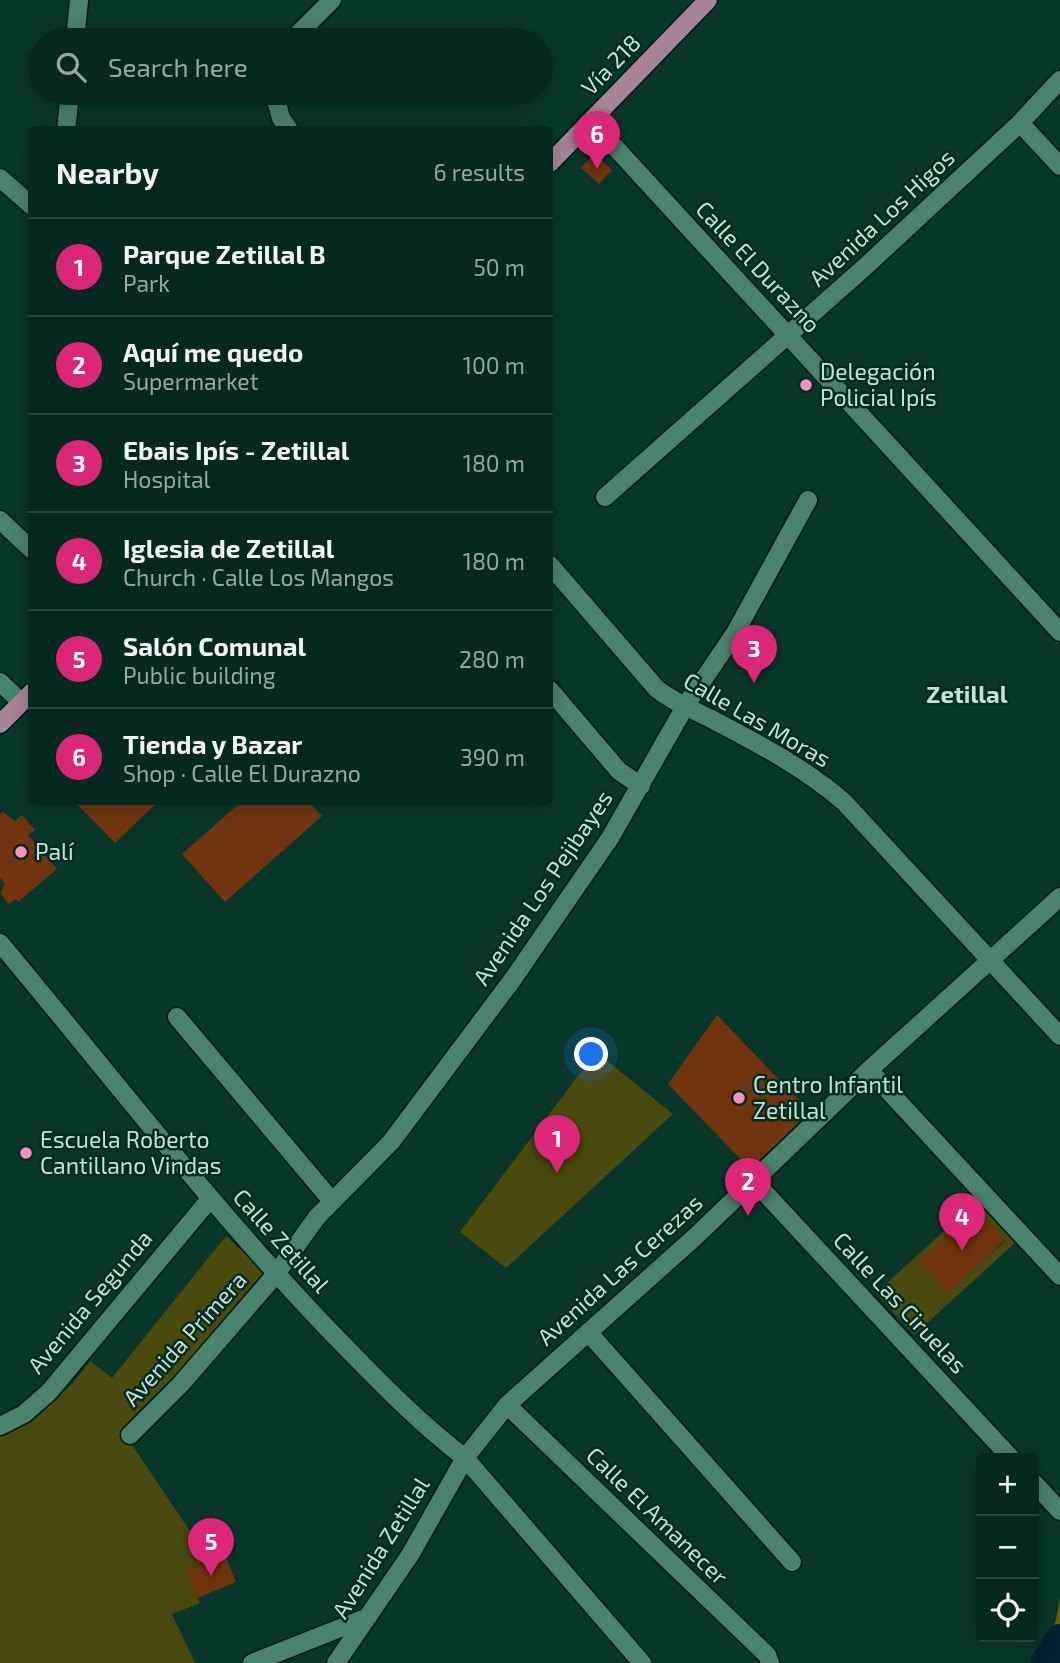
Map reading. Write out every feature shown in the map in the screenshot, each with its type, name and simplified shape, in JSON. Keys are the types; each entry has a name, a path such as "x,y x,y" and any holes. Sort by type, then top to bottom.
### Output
{"main road":[{"name":"Vía 218","path":"553,160 708,0"},
{"path":"0,724 26,697"}],"street":[{"path":"76,28 79,0"},
{"path":"304,28 331,0"},
{"name":"Avenida Los Higos","path":"606,498 789,336 1020,123 1060,80"},
{"path":"66,126 68,105"},
{"path":"279,105 287,126"},
{"name":"Calle El Durazno","path":"591,121 1060,632"},
{"path":"1020,123 1060,166"},
{"path":"0,178 28,202"},
{"name":"Avenida Los Pejibayes","path":"276,1274 317,1217 391,1142 505,990 610,838 686,705 735,634 808,500"},
{"path":"0,520 28,546"},
{"name":"Calle Las Moras","path":"553,568 656,688 671,700 686,705 804,771 832,792 1060,1036"},
{"path":"0,681 26,697"},
{"path":"553,694 619,771 641,786"},
{"name":"Avenida Las Cerezas","path":"465,1458 507,1405 1060,897"},
{"name":"Calle Zetillal","path":"0,943 210,1199 276,1274 422,1422 465,1458"},
{"path":"177,1017 332,1201"},
{"path":"869,1070 1060,1276"},
{"name":"Calle Las Ciruelas","path":"754,1180 1006,1453"},
{"name":"Avenida Segunda","path":"0,1426 24,1414 48,1392 210,1199"},
{"name":"Avenida Primera","path":"130,1435 181,1384 276,1274"},
{"path":"588,1332 792,1562"},
{"name":"Calle El Amanecer","path":"507,1405 767,1656 770,1663"},
{"path":"465,1458 642,1663"},
{"name":"Avenida Zetillal","path":"336,1663 410,1555 465,1458"},
{"path":"1039,1488 1060,1511"},
{"path":"252,1663 368,1617"}],"shaded area":[{"path":"596,1052 673,1114 506,1268 460,1232"},
{"path":"978,1200 1016,1242 914,1335 876,1293","holes":["976,1209 1005,1241 948,1292 919,1261"]},
{"path":"226,1236 268,1275 124,1433 190,1531 207,1524 225,1555 187,1570 200,1603 172,1614 195,1663 0,1663 0,1434 39,1413 71,1384 90,1361 112,1378"},
{"path":"1060,1598 1060,1663 1029,1663 1048,1642"}],"building":[{"path":"594,154 612,170 599,184 581,168"},
{"path":"78,805 155,805 115,843"},
{"path":"238,805 312,805 322,816 225,902 182,854"},
{"name":"Palí","path":"3,812 15,821 22,815 35,830 28,835 57,869 18,902 16,899 9,904 0,893 5,884 0,878 0,814"},
{"name":"Centro Infantil Zetillal","path":"717,1015 810,1112 750,1169 668,1084"},
{"path":"976,1209 1005,1240 948,1293 919,1261"},
{"path":"225,1555 236,1582 197,1598 186,1570"}],"waterway":[{"path":"1044,1663 1060,1638"}],"place":[{"name":"Tienda y Bazar","path":"597,169"},
{"name":"Delegación Policial Ipís","path":"806,385"},
{"name":"Ebais Ipís - Zetillal","path":"754,683"},
{"name":"Palí","path":"21,852"},
{"name":"Centro Infantil Zetillal","path":"739,1098"},
{"name":"Escuela Roberto Cantillano Vindas","path":"26,1153"},
{"name":"Parque Zetillal B","path":"557,1173"},
{"name":"Aquí me quedo","path":"748,1216"},
{"name":"Iglesia de Zetillal","path":"962,1251"},
{"name":"Salón Comunal","path":"211,1576"}],"district":[{"name":"Zetillal","path":"967,695"}]}
